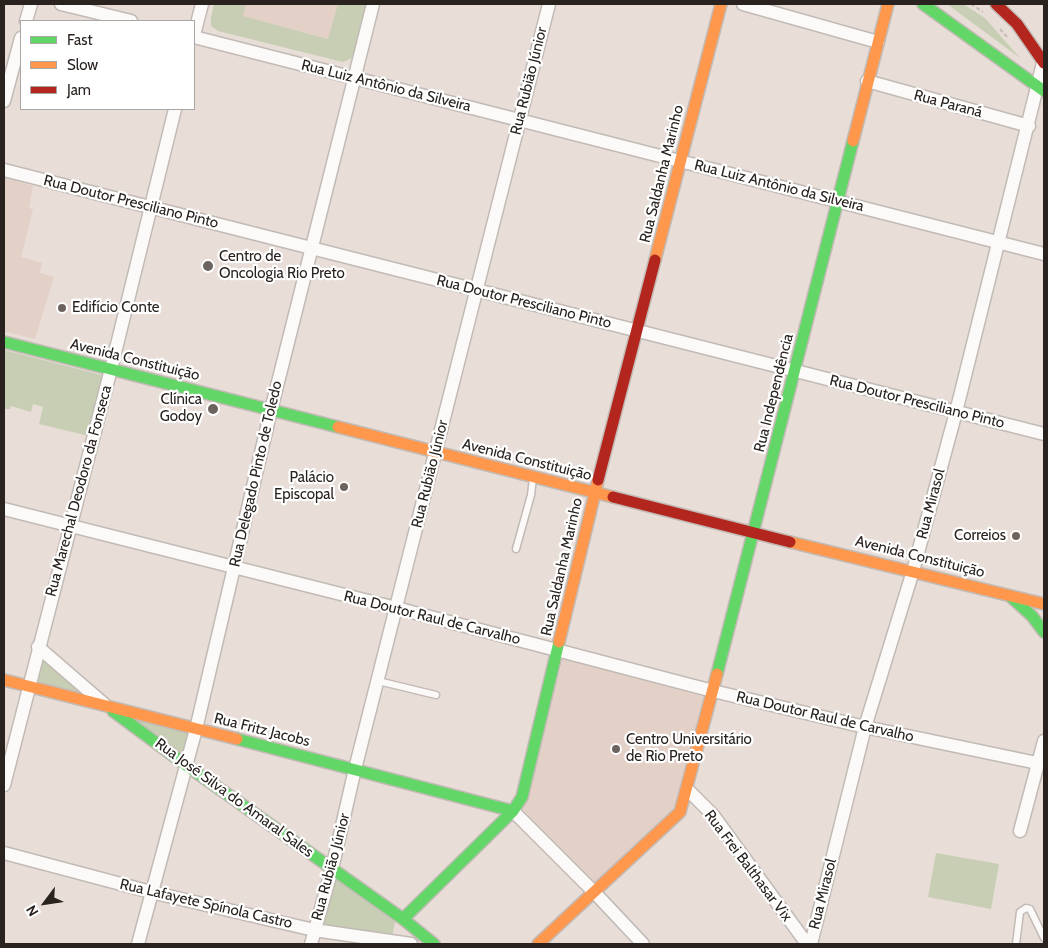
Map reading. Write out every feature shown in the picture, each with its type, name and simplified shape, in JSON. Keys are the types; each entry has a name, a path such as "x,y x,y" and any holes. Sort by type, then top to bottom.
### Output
{"street":[{"path":"26,20 31,4"},
{"path":"61,4 127,20"},
{"path":"195,32 202,4"},
{"name":"Rua Delegado Pinto de Toledo","path":"138,944 196,729 271,410 372,4"},
{"name":"Rua Rubião Júnior","path":"311,944 332,868 355,769 549,4"},
{"name":"Rua Saldanha Marinho","path":"403,919 514,811 522,797 595,492 721,4"},
{"path":"743,4 878,42"},
{"name":"Rua Independência","path":"538,944 680,812 754,533 888,4"},
{"path":"923,4 1041,89"},
{"path":"996,4 1004,9 1015,21 1044,61"},
{"name":"Rua Luiz Antônio da Silveira","path":"195,36 1044,254"},
{"path":"4,101 20,42"},
{"name":"Rua Mirasol","path":"811,944 865,727 913,571 956,412 1028,126 1041,89 1044,61"},
{"name":"Rua Paraná","path":"867,82 1028,126"},
{"name":"Rua Marechal Deodoro da Fonseca","path":"4,785 175,110"},
{"name":"Rua Doutor Presciliano Pinto","path":"4,170 1044,434"},
{"name":"Avenida Constituição","path":"4,342 754,533 1044,604"},
{"name":"Rua Doutor Raul de Carvalho","path":"4,509 396,608 713,691 865,727 1037,763"},
{"path":"1008,594 1032,616 1044,632"},
{"name":"Rua José Silva do Amaral Sales","path":"38,648 106,706 403,919 434,944"},
{"name":"Rua Fritz Jacobs","path":"4,680 514,811"},
{"path":"1020,831 1044,741"},
{"name":"Rua Frei Balthasar Vix","path":"687,789 712,816 807,944"},
{"path":"514,811 643,944"},
{"name":"Rua Lafayete Spínola Castro","path":"4,853 151,892 314,930 403,944"},
{"path":"403,919 403,944"}],"lane":[{"path":"516,549 531,495 533,476"},
{"path":"378,681 436,695"},
{"path":"1016,944 1020,912 1026,908 1030,908 1044,938"}],"path":[{"path":"971,4 985,14"},
{"path":"998,26 1008,38"}],"shaded area":[{"path":"246,4 338,4 329,39 242,16"},
{"path":"4,177 33,186 29,208 33,209 21,257 42,263 40,273 54,277 35,339 4,331"},
{"name":"Centro Universitário de Rio Preto","path":"563,658 704,697 675,807 595,882 523,810"}],"green space":[{"path":"214,4 246,4 243,16 328,39 338,4 366,4 352,58 343,62 218,31 211,26"},
{"path":"947,4 963,4 985,18 1020,58"},
{"path":"4,350 104,377 89,436 39,424 43,407 33,404 31,412 11,406 10,409 4,409"},
{"path":"39,651 96,699 31,684"},
{"path":"118,710 190,731 182,757"},
{"path":"936,853 999,864 991,909 928,897"},
{"path":"333,877 395,922 392,937 318,927"}],"traffic: fast":[{"path":"923,4 1044,91"},
{"path":"717,674 853,141"},
{"path":"4,342 338,427"},
{"path":"1010,596 1032,616 1044,632"},
{"path":"403,919 513,811 522,797 559,642"},
{"path":"113,711 403,919 434,944"},
{"path":"237,739 513,811"}],"traffic: slow":[{"path":"655,260 721,4"},
{"path":"853,141 888,4"},
{"path":"338,427 613,497"},
{"path":"559,642 598,480"},
{"path":"790,542 1044,604"},
{"path":"538,944 680,812 717,674"},
{"path":"4,680 237,739"}],"traffic: jam":[{"path":"996,4 1017,24 1044,63"},
{"path":"598,480 655,260"},
{"path":"613,497 790,542"}],"place":[{"name":"Centro de Oncologia Rio Preto","path":"208,266"},
{"name":"Edifício Conte","path":"62,308"},
{"name":"Clínica Godoy","path":"213,409"},
{"name":"Palácio Episcopal","path":"344,487"},
{"name":"Correios","path":"1016,536"},
{"name":"Centro Universitário de Rio Preto","path":"616,749"}]}
